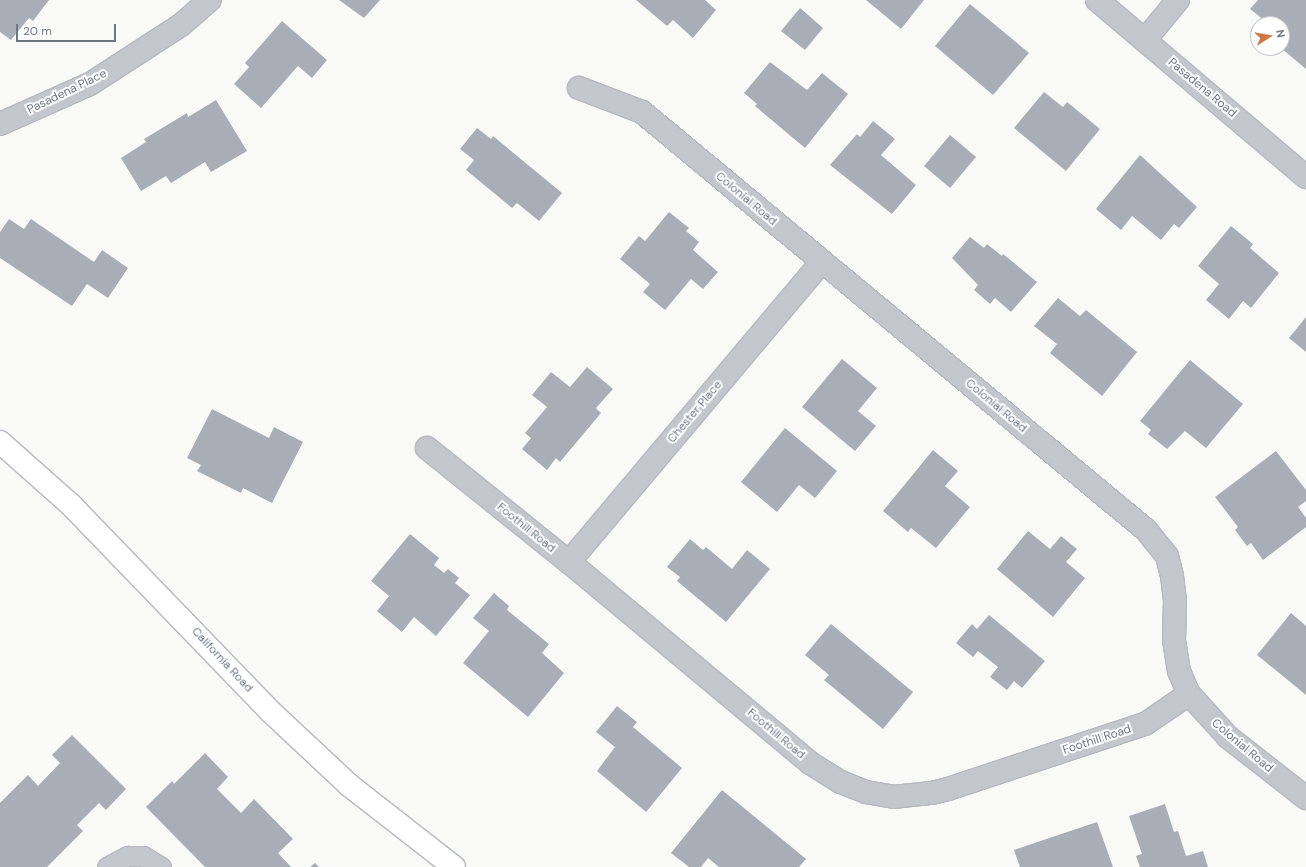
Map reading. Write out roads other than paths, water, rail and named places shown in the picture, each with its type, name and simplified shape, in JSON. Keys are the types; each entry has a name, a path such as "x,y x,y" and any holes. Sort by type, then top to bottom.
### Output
{"main road":[{"name":"California Road","path":"0,442 72,506 271,712 349,785 454,867"}],"street":[{"name":"Pasadena Place","path":"0,124 90,84 181,25 210,0"},
{"name":"Pasadena Road","path":"1097,0 1306,177"},
{"path":"1145,40 1178,0"},
{"name":"Colonial Road","path":"580,88 642,112 1146,530 1167,556 1176,600 1174,640 1179,671 1189,694 1228,737 1306,798"},
{"name":"Chester Place","path":"569,562 822,262"},
{"name":"Foothill Road","path":"426,448 569,562 810,763 841,782 866,792 893,797 932,793 948,789 1145,724 1189,694"}],"lane":[{"path":"107,867 128,856 143,856 161,867"}]}
